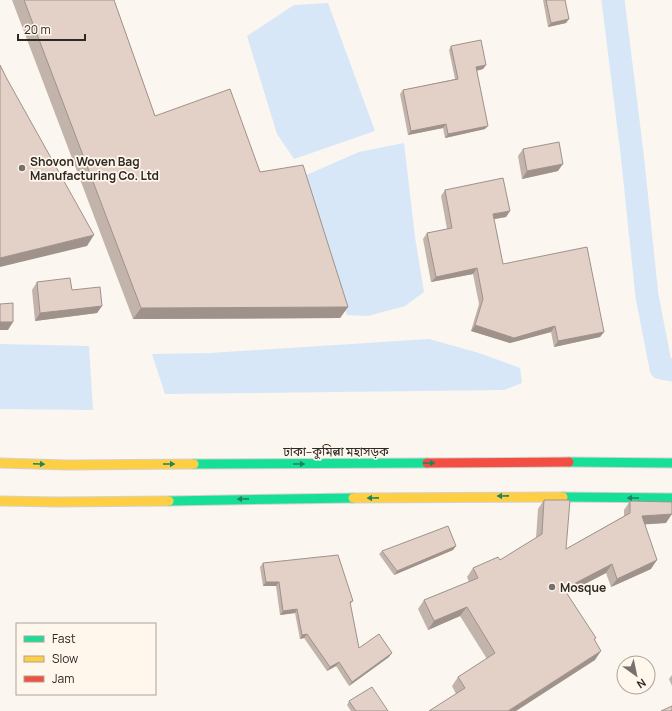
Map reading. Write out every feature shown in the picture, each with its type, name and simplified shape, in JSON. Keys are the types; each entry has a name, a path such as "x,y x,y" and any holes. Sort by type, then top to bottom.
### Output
{"highway":[{"name":"ঢাকা–কুমিল্লা মহাসড়ক","path":"0,462 68,465 531,462 672,464"},
{"path":"0,501 58,502 517,496 672,498"}],"water":[{"path":"328,3 375,131 294,159 277,134 247,36 294,5"},
{"path":"404,143 415,237 424,292 405,306 368,316 347,315 304,176 359,152"},
{"path":"429,339 479,353 520,368 522,383 504,390 165,394 152,354 210,353"},
{"path":"0,344 89,346 93,410 0,409"}],"building":[{"path":"24,0 114,0 155,116 230,89 260,172 303,165 348,307 141,308"},
{"path":"546,0 565,0 569,19 551,23"},
{"path":"481,40 486,65 476,67 488,126 448,134 446,124 411,131 403,90 458,79 451,46"},
{"name":"Shovon Woven Bag Manufacturing Co. Ltd","path":"0,65 7,79 94,235 0,258"},
{"path":"559,142 563,164 527,171 523,149"},
{"path":"503,178 510,211 493,214 503,264 587,247 604,332 558,341 555,326 514,338 475,325 483,299 477,268 436,277 427,233 452,228 445,190"},
{"path":"70,278 72,290 100,287 102,306 40,313 37,282"},
{"path":"13,303 13,322 0,322 0,304"},
{"path":"544,500 570,500 566,549 630,513 630,501 672,502 672,514 642,516 657,560 617,579 612,564 564,589 596,638 594,639 601,651 508,711 429,711 465,688 458,677 495,653 467,607 434,621 424,600 478,578 473,568 498,557 500,560 542,534"},
{"path":"448,526 456,546 397,571 382,551"},
{"path":"338,555 353,601 350,602 359,648 379,634 392,653 352,682 339,662 330,667 307,634 302,635 297,609 283,611 279,582 266,582 263,563"},
{"path":"372,687 388,711 356,711 349,701"},
{"path":"672,706 672,711 661,711"}],"waterway":[{"path":"613,0 632,153 647,296 661,368 672,370"}],"traffic: fast":[{"path":"569,462 672,463"},
{"path":"194,464 427,463"},
{"path":"563,497 672,498"},
{"path":"169,501 353,498"}],"traffic: slow":[{"path":"0,463 68,465 194,464"},
{"path":"353,498 563,497"},
{"path":"0,501 169,501"}],"traffic: jam":[{"path":"427,463 569,462"}],"place":[{"name":"Shovon Woven Bag Manufacturing Co. Ltd","path":"22,168"},
{"name":"Mosque","path":"552,587"}]}
